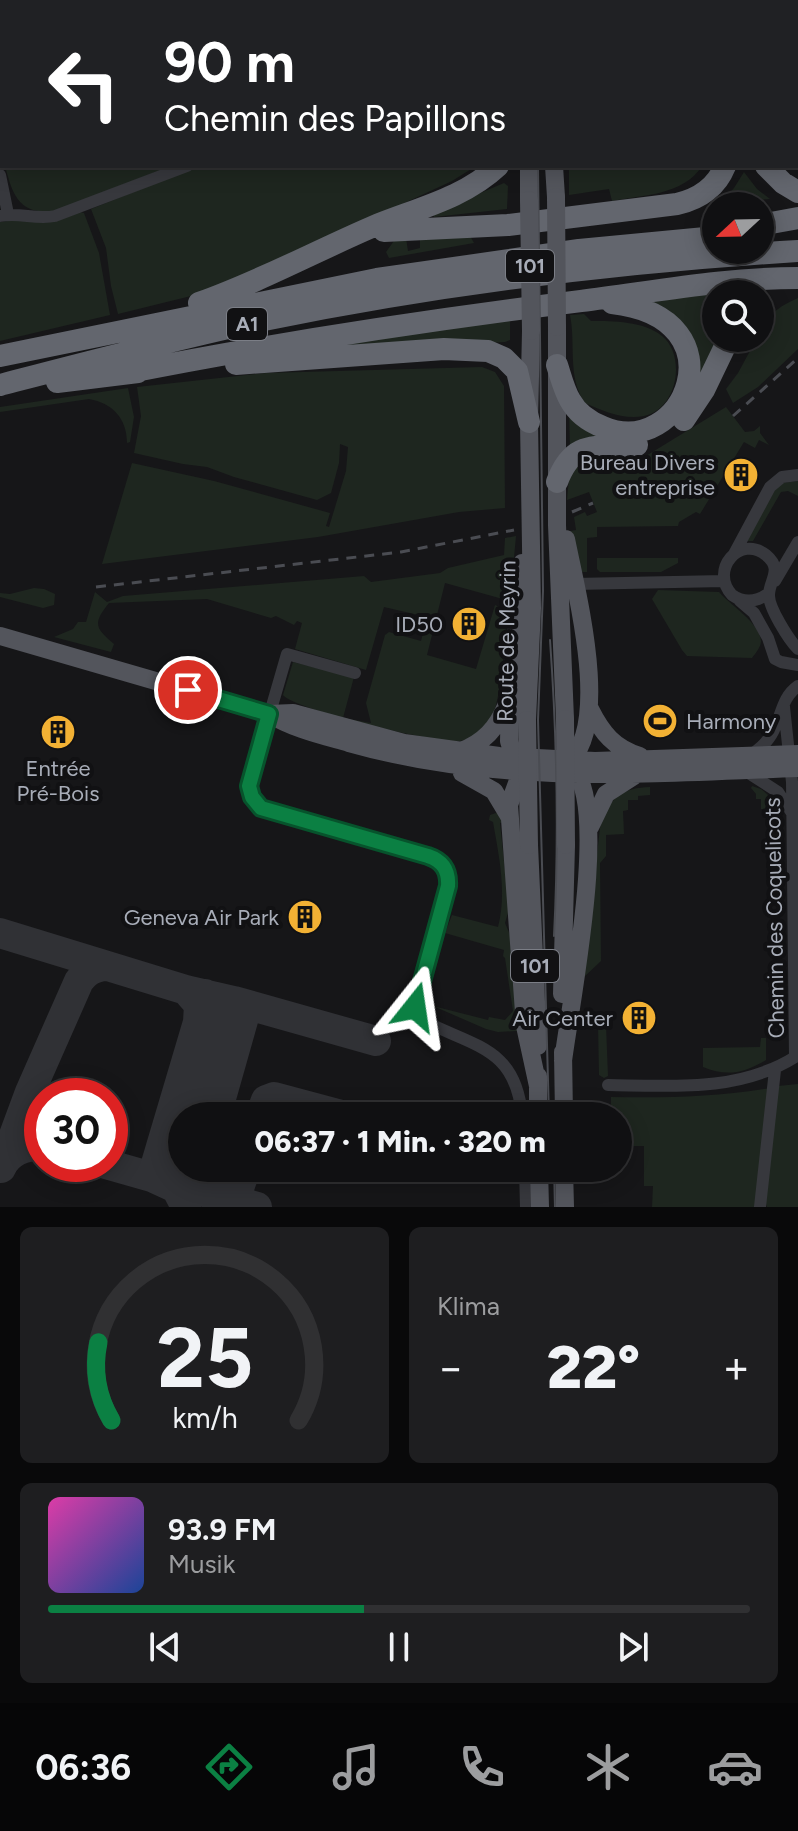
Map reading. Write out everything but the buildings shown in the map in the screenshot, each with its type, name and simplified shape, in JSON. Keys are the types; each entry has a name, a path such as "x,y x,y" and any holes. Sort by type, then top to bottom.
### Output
{"highway":[{"path":"114,331 217,296 344,242 370,228 458,193 482,180 496,168"},
{"path":"344,242 401,229 508,225 677,204 696,198 709,189 724,168"},
{"path":"768,168 798,192"},
{"path":"774,222 798,218"},
{"path":"774,233 798,232"},
{"name":"A1","path":"0,356 415,273 579,250 702,238"},
{"name":"A1","path":"0,386 207,333 381,298 581,270 798,251"},
{"path":"125,373 255,348 587,300 772,278 798,280"},
{"path":"774,289 798,280"},
{"path":"557,365 574,406 593,422 615,432 637,431 657,424 670,415 683,396 689,375 688,357 680,337 668,322 639,307 587,300"},
{"path":"0,386 368,354 482,350 504,358 517,371 529,422"},
{"path":"557,491 570,457 579,450 649,442 678,426 695,406 722,352"}],"main road":[{"name":"Route de Meyrin","path":"529,168 532,608 527,720 538,1102"},
{"name":"101","path":"554,168 559,603 565,719 564,1102"},
{"path":"538,1086 525,1026 509,817 511,797 546,766 584,741 590,709 588,674 557,491"},
{"path":"530,509 524,536 509,741 585,790 589,830 585,899 563,1061"},
{"path":"0,636 269,714 293,713 452,758 636,775 794,761"},
{"path":"452,758 492,732 510,698"},
{"path":"590,709 612,742 633,754 651,759"},
{"path":"452,758 494,791 509,817"},
{"path":"546,766 651,759 747,763"},
{"path":"589,830 606,794 636,775"},
{"path":"539,1182 540,1207"},
{"path":"564,1182 565,1207"}],"street":[{"path":"0,175 4,215 22,213 43,218 182,168"},
{"path":"798,475 782,477 770,487 725,567 724,581 727,590 754,613 775,659 798,665"},
{"path":"737,599 754,601 771,588 798,542"},
{"path":"734,554 749,549 766,555 775,569 771,588 773,609 798,649"},
{"path":"574,584 724,581"},
{"path":"355,673 287,654 249,786 252,797 259,806 435,859 446,869 448,886 415,1007 422,1020 483,1049 506,1065 518,1086 520,1102"},
{"path":"792,814 778,792 747,763 769,741 789,695 798,686"},
{"name":"Chemin des Coquelicots","path":"608,1085 717,1083 775,1070 797,1058 792,814 794,761 784,707"},
{"name":"Chemin des Coquelicots","path":"760,1207 775,1070"},
{"path":"525,1182 526,1207"}],"shaded area":[{"path":"6,168 166,168 55,211 33,210 25,206 11,186"},
{"path":"193,168 473,168 452,181 249,275 191,296 118,314 106,248 91,209"},
{"path":"569,168 700,168 685,183 649,195 612,201 609,189 569,195"},
{"path":"744,172 761,192 730,192"},
{"path":"504,183 508,186 507,209 434,217 433,213"},
{"path":"84,213 99,253 110,315 0,341 0,222"},
{"path":"469,234 474,243 389,258 386,252 396,238 406,238 408,251 420,248 420,238"},
{"path":"702,294 702,352 716,352 699,388 679,418 650,437 593,443 570,450 569,407 597,432 627,438 655,430 678,411 692,386 694,357 679,329 645,305 646,300"},
{"path":"798,298 798,349 758,387 733,403 726,389 749,352 774,352 774,313"},
{"path":"584,314 591,321 646,327 670,345 676,369 675,381 664,404 655,412 628,417 585,403 574,372 570,315"},
{"path":"510,319 510,340 505,342 342,350 341,344"},
{"path":"482,367 495,372 504,386 505,508 459,512 318,537 102,564 132,463 214,481 330,513 326,526 329,527 346,471 348,447 340,444 339,463 331,493 317,500 207,467 134,453 141,416 137,387 266,373"},
{"path":"128,388 134,417 130,442 127,443 124,426 117,413 105,404 89,399 0,412 0,407"},
{"path":"726,407 745,432 754,431 760,426 760,433 769,445 759,440 755,448 744,442 700,514 696,512 679,522 678,526 597,527 597,537 587,538 587,572 577,572 570,531 576,530 574,517 585,512 587,516 597,512 589,492 567,500 569,478 577,464 593,458 613,462 623,470"},
{"path":"798,481 798,496 788,491 781,492 753,541 745,541 775,488 782,483"},
{"path":"516,536 510,601 445,583 427,655 476,669 495,605 509,611 494,713 480,731 460,741 424,737 348,719 371,723 366,703 385,635 389,632 421,641 427,617 384,607 366,670 295,649 302,623 297,621 294,625 276,616 271,618 207,599 109,603 98,626 114,644 111,652 54,637 73,629 78,622 86,622 95,592 107,602 123,596 364,576 371,582 440,573 448,568 504,555 505,538"},
{"path":"597,558 678,558 678,563 661,572 600,572"},
{"path":"34,588 55,594 54,605 43,608 0,597 0,593 10,594"},
{"path":"658,590 719,592 756,628 761,641 758,650 752,658 687,656 652,599"},
{"path":"293,662 354,677 343,718 312,709 283,695"},
{"path":"752,786 761,789 776,802 777,832 767,833 767,809 761,809 761,799 756,799"},
{"path":"650,787 650,795 628,800 628,810 623,811 624,834 606,835 606,856 600,863 601,961 583,978 601,819 620,795 633,789"},
{"path":"499,812 503,822 500,823 509,909 505,923 510,935 517,1031 498,1032 433,1006 488,1020 489,1017 505,1020 513,1011 504,950 445,933 452,915 498,927 502,901 501,874 493,822 489,820 490,815"},
{"path":"598,1024 606,1025 608,1076 604,1078 599,1075"},
{"path":"761,1038 766,1038 766,1060 758,1064 728,1073 703,1067 703,1048 760,1047"},
{"path":"798,1084 798,1207 767,1207 765,1201 778,1086"},
{"path":"770,1088 757,1207 652,1207 653,1186 644,1186 644,1146 632,1146 632,1102 611,1102 611,1097 730,1093"}],"taxiway":[{"path":"0,933 186,990 234,1001 244,1017 220,1102"},
{"path":"4,1162 30,1092 79,981 90,970 105,966"},
{"path":"186,990 199,1005 198,1022 152,1177 176,1188 186,1207"},
{"path":"198,1102 220,1024 219,1008 205,994"},
{"path":"234,1001 376,1041"},
{"path":"265,1102 274,1097 293,1102"},
{"path":"1,1168 8,1158 24,1149"},
{"path":"128,1170 257,1207"},
{"path":"222,1197 237,1194 241,1182"}],"tram line":[{"path":"538,168 543,591 538,720 549,1102"},
{"path":"550,640 556,788 554,936"},
{"path":"554,1182 555,1207"}],"railway":[{"path":"733,416 798,358"},
{"path":"572,512 593,503"},
{"path":"96,587 401,552 514,530"}],"place":[{"name":"Bureau Divers entreprise","path":"741,475"},
{"name":"ID50","path":"469,624"},
{"name":"Harmony","path":"660,721"},
{"name":"Entrée Pré-Bois","path":"58,732"},
{"name":"Geneva Air Park","path":"305,917"},
{"name":"Air Center","path":"639,1018"}],"route":[{"path":"188,690 269,714 249,786 252,797 261,808 428,856 446,869 448,886 415,1007"}]}
